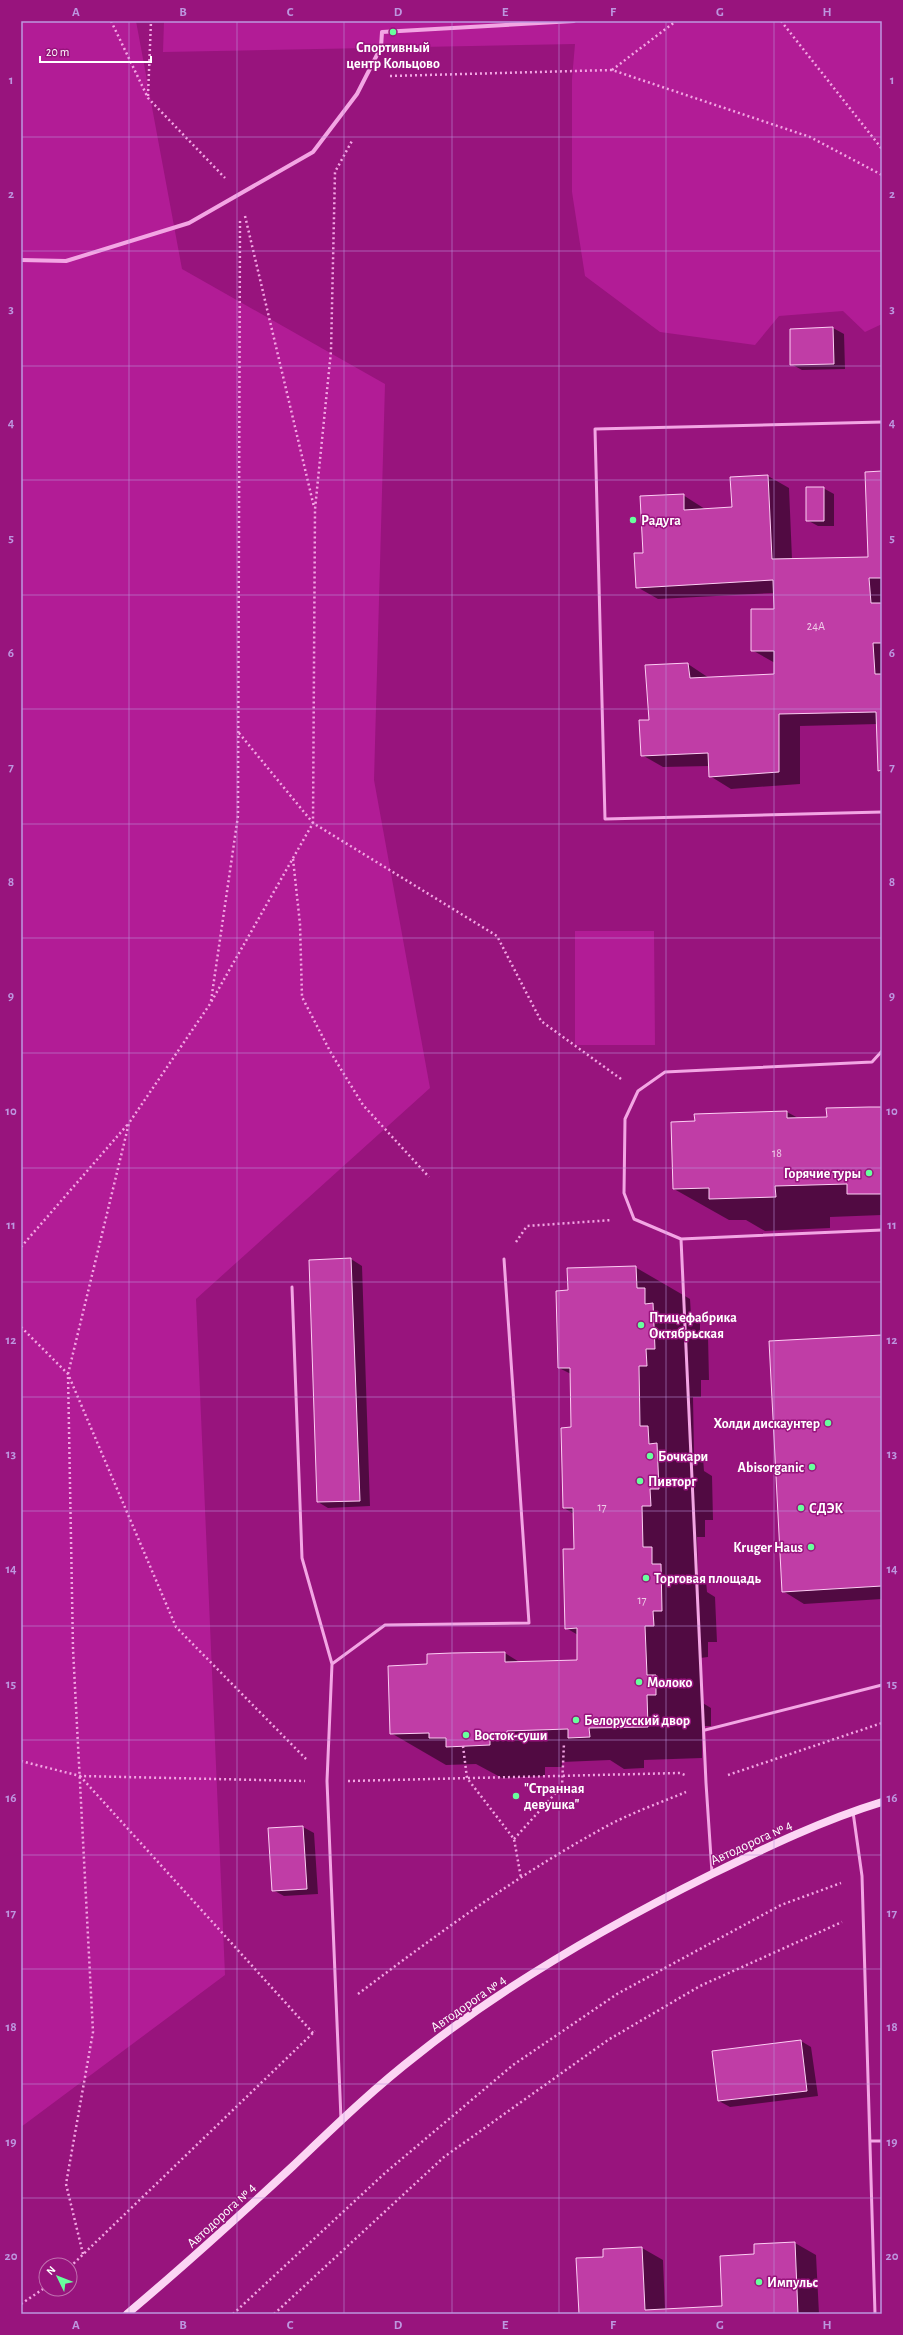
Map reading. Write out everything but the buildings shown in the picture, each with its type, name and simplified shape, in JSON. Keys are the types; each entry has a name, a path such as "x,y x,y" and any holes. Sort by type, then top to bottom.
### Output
{"main road":[{"name":"Автодорога № 4","path":"127,2314 200,2253 341,2121 416,2055 526,1978 641,1909 766,1848 853,1811 882,1802"}],"street":[{"path":"21,260 66,262 188,223 313,152 357,94 381,47 382,32 574,21"}],"lane":[{"path":"882,422 595,429 605,819 882,812"},
{"path":"882,1051 872,1062 665,1072 638,1091 625,1119 624,1193 634,1219 680,1239 882,1230"},
{"path":"680,1239 705,1730 706,1783 712,1874"},
{"path":"332,1664 385,1625 529,1623 504,1259"},
{"path":"292,1287 302,1558 332,1664 327,1781 341,2121"},
{"path":"705,1730 882,1685"},
{"path":"853,1811 862,1876 875,2314"},
{"path":"870,2142 882,2141"}],"path":[{"path":"111,21 148,98 240,194 315,509"},
{"path":"148,98 150,21"},
{"path":"612,70 676,21"},
{"path":"781,21 882,149"},
{"path":"386,76 612,70 810,137 882,174"},
{"path":"21,1247 129,1123 210,1004 313,823 315,509 331,352 336,172 354,137"},
{"path":"210,1004 238,816 240,194"},
{"path":"239,733 313,823 497,936 541,1021 638,1091"},
{"path":"293,859 300,924 302,997 331,1053 363,1104 429,1177"},
{"path":"82,2254 66,2184 93,2032 73,1649 68,1374 129,1123"},
{"path":"504,1259 527,1226 634,1219"},
{"path":"21,1327 68,1374 176,1628 327,1781"},
{"path":"78,2258 336,2011 418,1949 521,1878 599,1830 706,1783 882,1723"},
{"path":"514,1839 562,1786 564,1776 564,1743"},
{"path":"463,1746 467,1778 514,1839 521,1878"},
{"path":"21,1761 80,1776 327,1781 680,1773 706,1783"},
{"path":"80,1776 313,2033"},
{"path":"233,2314 385,2173 513,2065 617,1994 781,1905 862,1876"},
{"path":"274,2314 444,2157 608,2040 700,1986 812,1934 863,1913"},
{"path":"21,2304 38,2292"}],"shaded area":[{"path":"21,21 136,21 182,269 385,384 374,780 430,1088 196,1299 225,1975 21,2127"},
{"path":"164,21 882,21 882,324 865,332 843,311 779,316 755,345 660,332 585,276 572,192 572,79 575,44 163,52"},
{"path":"575,931 654,931 655,1045 575,1045"}],"place":[{"name":"Спортивный центр Кольцово","path":"393,32"},
{"name":"Радуга","path":"633,520"},
{"name":"Горячие туры","path":"869,1173"},
{"name":"Птицефабрика Октябрьская","path":"641,1325"},
{"name":"Холди дискаунтер","path":"828,1423"},
{"name":"Бочкари","path":"650,1456"},
{"name":"Abisorganic","path":"812,1467"},
{"name":"Пивторг","path":"640,1481"},
{"name":"СДЭК","path":"801,1508"},
{"name":"Kruger Haus","path":"811,1547"},
{"name":"Торговая площадь","path":"646,1578"},
{"name":"Молоко","path":"639,1682"},
{"name":"Белорусский двор","path":"576,1720"},
{"name":"Восток-суши","path":"466,1735"},
{"name":"\"Странная девушка\"","path":"516,1796"},
{"name":"Импульс","path":"759,2282"}]}
